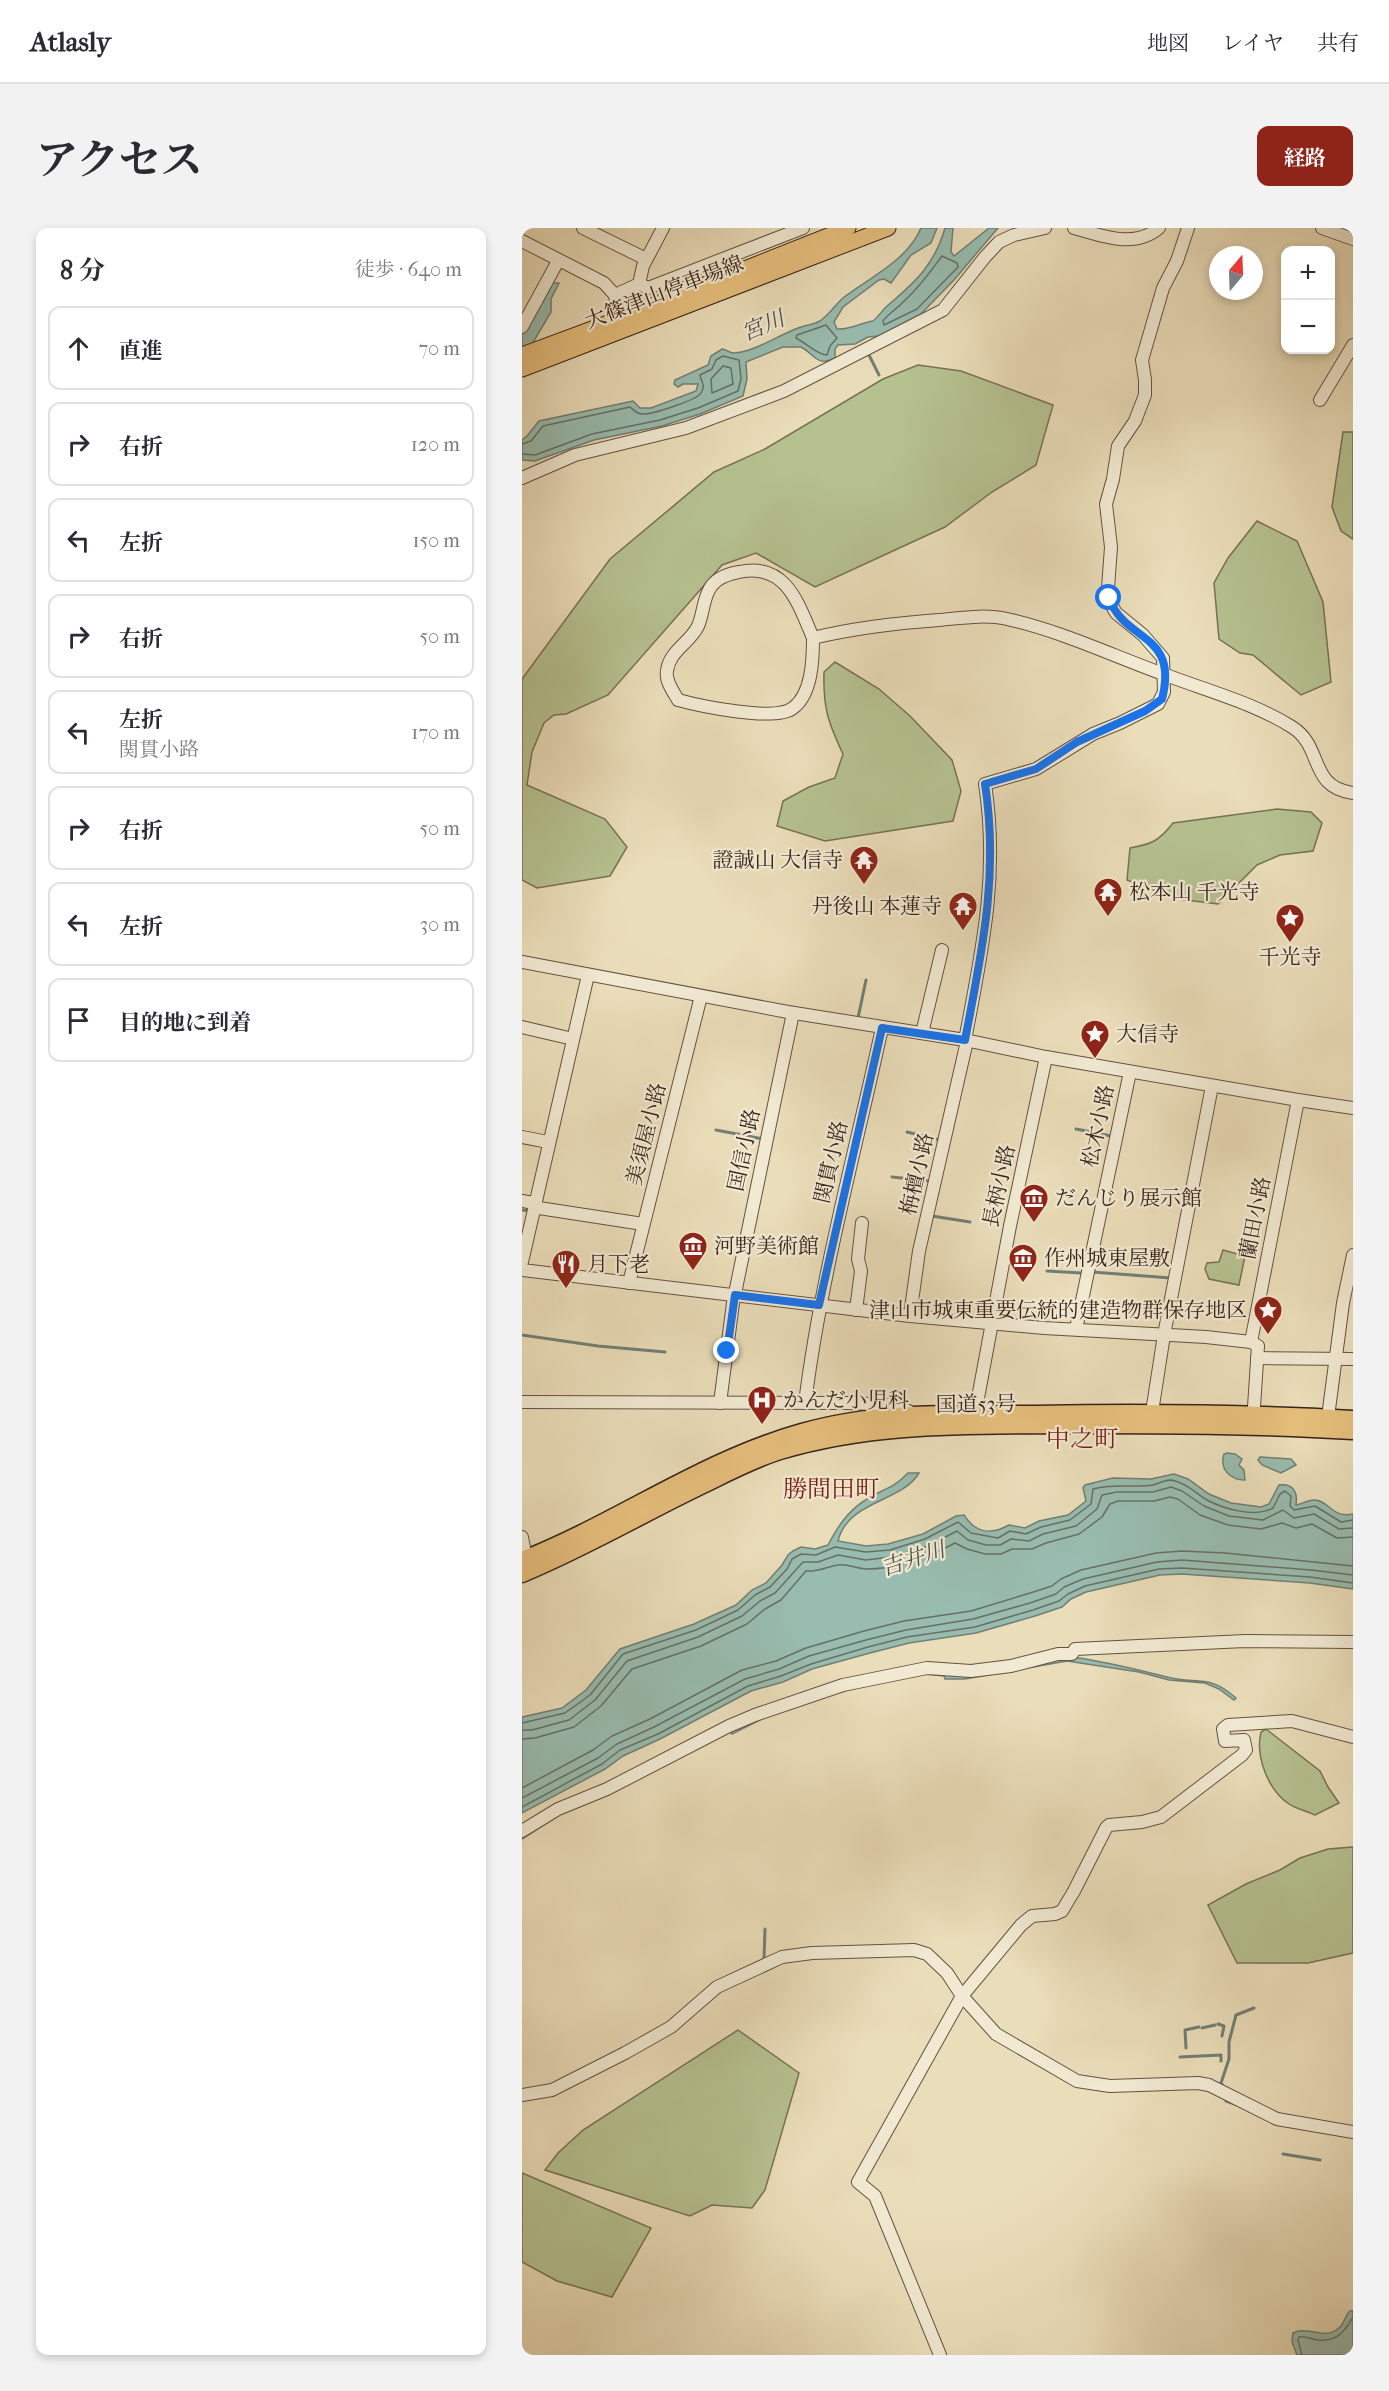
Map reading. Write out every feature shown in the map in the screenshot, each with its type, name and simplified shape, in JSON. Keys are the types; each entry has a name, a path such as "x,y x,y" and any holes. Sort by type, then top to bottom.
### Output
{"highway":[{"name":"国道53号","path":"523,1564 748,1450 803,1431 849,1421 914,1414 1152,1412 1353,1431"},
{"name":"国道53号","path":"523,1564 595,1541 741,1466 778,1451 837,1437 914,1427 1328,1417 1353,1419"}],"main road":[{"name":"大篠津山停車場線","path":"522,355 848,228"},
{"name":"大篠津山停車場線","path":"522,369 888,228"}],"street":[{"path":"583,228 646,259"},
{"path":"639,284 646,259 663,228"},
{"path":"615,295 639,284 648,288 803,228"},
{"path":"522,478 575,455 686,428 784,391 943,310 999,242 1014,235 1045,228"},
{"path":"1074,228 1123,240 1135,240 1147,237 1159,228"},
{"path":"1164,675 1163,658 1160,651 1116,613 1109,598 1110,536 1106,504 1118,446 1135,421 1144,395 1145,380 1142,360 1163,288 1177,261 1188,228"},
{"path":"1322,228 1353,239"},
{"path":"522,241 604,283 615,295 619,319"},
{"path":"522,327 558,261"},
{"path":"1320,400 1353,345"},
{"path":"750,569 771,572 784,584 798,604 813,638 813,661 803,698 792,710 780,713 708,709 678,700 666,678 667,668 675,652 690,638 698,625 708,591 715,582 727,574 750,569"},
{"path":"813,638 918,621 980,617 1005,618 1083,643 1259,710 1291,726 1304,736 1322,775 1331,787 1353,793"},
{"name":"栴檀小路","path":"910,1316 919,1251 966,1040 989,905 991,816 985,784 1036,769 1093,734 1158,704 1164,692 1164,675"},
{"path":"922,1033 942,950"},
{"path":"522,962 793,1013 966,1040 1130,1072 1353,1108"},
{"path":"522,1263 528,1202 548,1142 588,975"},
{"name":"美須屋小路","path":"629,1283 702,996"},
{"name":"国信小路","path":"720,1403 735,1295 793,1013"},
{"path":"522,1027 573,1039"},
{"name":"関貫小路","path":"805,1403 819,1305 882,1028"},
{"name":"長柄小路","path":"975,1413 1046,1057"},
{"name":"松木小路","path":"1076,1329 1130,1072"},
{"path":"1152,1412 1164,1335 1212,1086"},
{"name":"蘭田小路","path":"1251,1342 1298,1100"},
{"path":"522,1137 548,1142"},
{"path":"528,1202 539,1208 643,1224"},
{"path":"856,1310 861,1271 858,1259 862,1223"},
{"path":"1328,1417 1334,1360 1349,1290 1353,1255"},
{"path":"522,1270 910,1316 1251,1342 1258,1346 1253,1420"},
{"path":"1257,1358 1353,1359"},
{"path":"522,1402 681,1401 897,1405 914,1414"},
{"path":"522,1537 523,1564"},
{"path":"522,1831 558,1809 607,1790 729,1726 843,1685 927,1668 971,1671 1011,1666 1058,1654 1072,1654 1075,1649 1245,1641 1353,1642"},
{"path":"940,2355 874,2196 858,2182 962,1996 1021,1925 1032,1916 1054,1914 1067,1904 1106,1828 1110,1825 1142,1822 1161,1817 1242,1755 1246,1750 1244,1740 1225,1741 1223,1729 1228,1725 1282,1720 1351,1738"},
{"path":"522,2096 552,2091 625,2053 671,2027 717,1987 782,1957 812,1953 914,1950 927,1954 947,1973 962,1996 996,2034 1077,2081 1110,2086 1198,2083 1209,2085 1277,2119 1353,2132"}],"green space":[{"path":"918,365 961,371 1053,405 1036,465 992,492 945,527 815,587 756,553 722,565 608,695 566,714 554,715 544,723 532,752 527,785 605,819 627,847 610,876 537,888 522,880 522,679 610,559 714,472 765,449 883,379"},
{"path":"1343,432 1353,432 1353,539 1341,531 1332,507"},
{"path":"1257,521 1297,541 1323,602 1331,682 1301,695 1253,655 1240,653 1219,639 1214,583 1228,558"},
{"path":"835,662 879,689 910,716 952,760 961,791 953,821 825,841 777,826 783,801 809,787 835,778 843,754 828,715 824,695 824,672"},
{"path":"1277,809 1311,812 1322,823 1313,851 1280,855 1257,865 1218,904 1178,899 1127,880 1130,848 1154,841 1173,823"},
{"path":"1223,1250 1245,1256 1239,1285 1209,1279 1205,1269 1207,1263 1219,1262"},
{"path":"1266,1729 1320,1771 1339,1803 1315,1815 1292,1806 1282,1798 1269,1781 1262,1762 1261,1732"},
{"path":"1353,1847 1353,1953 1308,1963 1237,1963 1208,1905 1300,1858 1328,1849"},
{"path":"738,2030 799,2073 765,2190 752,2208 712,2205 690,2216 545,2170 558,2153 583,2130"},
{"path":"522,2173 651,2228 612,2297 557,2281 522,2262"}],"water":[{"path":"921,228 937,228 931,243 911,255 891,283 884,279 879,280 843,307 834,322 837,329 873,321 929,263 945,228 953,228 951,252 954,256 989,228 998,228 954,280 921,314 879,336 868,337 855,344 838,345 835,349 835,358 820,361 801,347 783,347 746,362 747,379 743,396 700,414 662,426 594,440 535,461 522,460 522,440 539,421 633,401 640,408 651,408 696,391 698,384 683,384 678,387 674,384 675,380 708,365 711,356 722,349 734,353 750,350 798,328 820,321 843,298 887,268 907,250"},
{"path":"549,283 559,283 551,299 551,312 522,361 522,332"},
{"path":"1224,1454 1235,1454 1242,1459 1239,1465 1244,1470 1245,1480 1230,1476 1224,1469 1223,1459"},
{"path":"1260,1457 1291,1459 1296,1465 1281,1473 1262,1465 1258,1460"},
{"name":"吉井川","path":"908,1473 919,1473 900,1491 852,1517 838,1541 866,1546 888,1544 923,1534 956,1516 964,1515 974,1526 984,1531 996,1530 1009,1525 1025,1528 1039,1521 1068,1515 1086,1501 1083,1488 1085,1485 1113,1478 1151,1479 1174,1474 1188,1479 1209,1494 1231,1503 1261,1507 1269,1504 1279,1485 1288,1485 1294,1489 1296,1505 1312,1500 1319,1501 1340,1514 1353,1514 1353,1589 1310,1583 1182,1574 1160,1575 1086,1592 1071,1599 1062,1607 1035,1616 976,1633 909,1643 870,1653 812,1669 783,1682 751,1691 623,1756 605,1769 522,1813 522,1717 562,1708 586,1690 620,1649 694,1624 736,1605 752,1590 766,1583 793,1551 801,1547 815,1549 828,1545 852,1510 870,1497 897,1483"},
{"path":"1071,1657 1177,1679 1210,1682 1236,1698 1234,1700 1219,1689 1205,1683 1169,1680 1139,1672 1067,1661 965,1679 945,1679 944,1676 926,1674 886,1681 824,1696 772,1714 732,1734 730,1732 608,1795 557,1816 522,1839 522,1833 763,1713 896,1675"},
{"path":"1350,2311 1353,2311 1353,2355 1297,2355 1292,2342 1293,2333 1305,2331 1329,2333 1342,2325"}],"waterway":[{"path":"869,355 879,375"},
{"path":"858,1018 866,980"},
{"path":"1076,1129 1111,1136"},
{"path":"716,1130 763,1139"},
{"path":"907,1132 940,1140"},
{"path":"892,1177 930,1181"},
{"path":"522,1210 530,1211"},
{"path":"932,1216 970,1222"},
{"path":"1047,1271 1081,1273"},
{"path":"1092,1272 1171,1278"},
{"path":"522,1335 598,1346 665,1352"},
{"path":"764,1959 765,1929"},
{"path":"1223,2086 1221,2083 1229,2059 1229,2042 1236,2015 1254,2008"},
{"path":"1218,2024 1224,2026 1222,2036"},
{"path":"1202,2028 1215,2025"},
{"path":"1186,2048 1185,2030 1199,2027"},
{"path":"1180,2057 1221,2055 1221,2061"},
{"path":"1226,2101 1235,2104"},
{"path":"1283,2154 1320,2160"}],"place":[{"name":"證誠山 大信寺","path":"864,886"},
{"name":"松本山 千光寺","path":"1108,918"},
{"name":"丹後山 本蓮寺","path":"963,932"},
{"name":"千光寺","path":"1290,944"},
{"name":"大信寺","path":"1095,1060"},
{"name":"だんじり展示館","path":"1034,1224"},
{"name":"河野美術館","path":"693,1272"},
{"name":"作州城東屋敷","path":"1023,1284"},
{"name":"月下老","path":"566,1290"},
{"name":"津山市城東重要伝統的建造物群保存地区","path":"1268,1336"},
{"name":"かんだ小児科","path":"762,1426"}],"district":[{"name":"中之町","path":"1082,1439"},
{"name":"勝間田町","path":"831,1489"}],"route":[{"path":"727,1351 735,1295 819,1305 882,1028 965,1040 989,905 991,816 985,784 1036,769 1077,742 1145,711 1162,699 1164,675 1163,658 1160,651 1116,613 1109,598"}],"water label":[{"name":"宮川","path":"763,326"}]}
